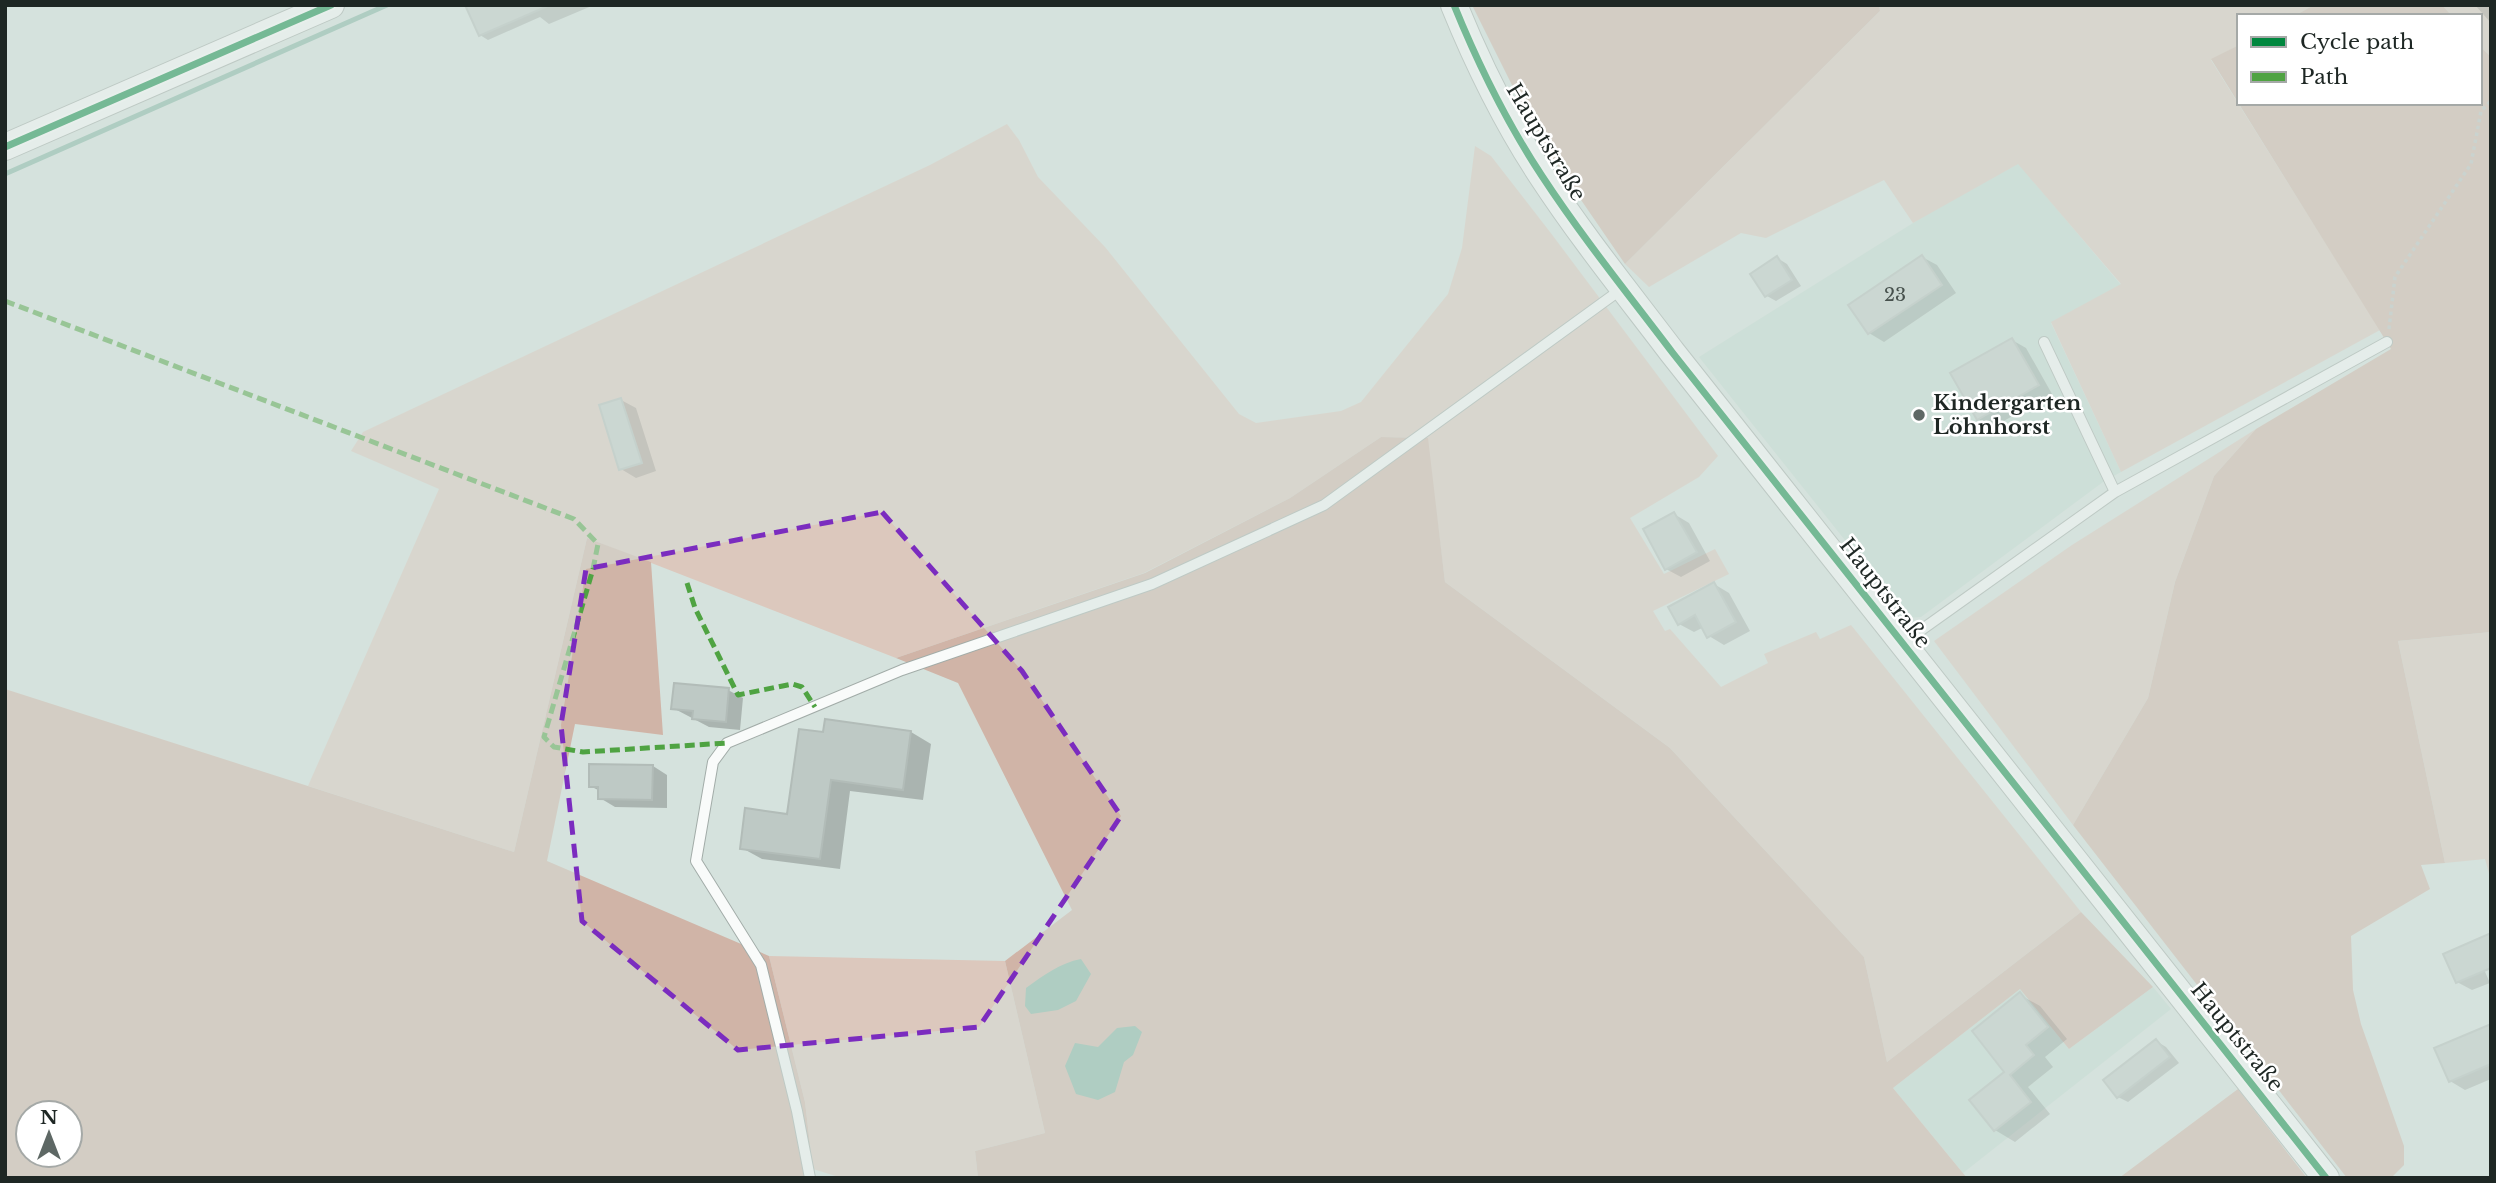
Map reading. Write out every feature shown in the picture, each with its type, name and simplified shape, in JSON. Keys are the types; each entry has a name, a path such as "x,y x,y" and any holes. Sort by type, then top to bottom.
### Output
{"street":[{"path":"5,147 331,5"},
{"name":"Hauptstraße","path":"1454,5 1478,61 1540,173 1623,288 2326,1178"}],"lane":[{"path":"810,1178 797,1111 761,965 696,861 713,762 727,743 902,670 1152,584 1324,505 1623,288"},
{"path":"2044,342 2115,492"},
{"path":"1903,644 2115,492 2387,342"}],"path":[{"path":"2387,342 2395,277 2471,164 2481,111 2491,101"}],"highlighted area":[{"path":"882,512 1022,671 1121,816 979,1027 738,1050 582,921 561,725 586,569"}],"shaded area":[{"path":"1472,5 1879,5 1880,11 1625,264 1555,162 1517,95"},
{"path":"1879,5 2314,5 2298,14 2237,14 2237,46 2211,60 2380,330 2121,472 2051,322 2121,284 2018,164 1913,223 1884,180 1766,238 1741,233 1649,287 1625,264 1880,11"},
{"path":"2314,5 2442,5 2450,14 2298,14"},
{"path":"2442,5 2491,5 2491,57 2482,48 2482,14 2450,14"},
{"path":"2237,46 2237,101 2211,59"},
{"path":"2482,48 2491,57 2491,632 2398,641 2445,863 2421,865 2430,889 2351,936 2353,990 2361,1024 2404,1146 2404,1165 2391,1178 2347,1178 2073,825 2148,698 2175,582 2214,476 2256,429 2391,349 2240,105 2482,105"},
{"path":"1007,124 1019,140 1038,177 1105,247 1239,414 1256,423 1341,411 1361,402 1448,294 1462,248 1475,146 1491,156 1718,456 1699,477 1630,518 1664,574 1715,549 1729,574 1653,611 1665,631 1670,629 1721,687 1768,663 1764,654 1816,632 1820,639 1851,625 2081,912 1887,1062 1864,957 1670,748 1445,582 1427,438 1381,437 1290,498 1144,573 896,658 587,538 514,852 308,786 439,489 351,451 363,432 930,165"},
{"name":"Kindergarten Löhnhorst","path":"2018,163 2121,285 2051,323 2121,472 2103,482 1921,617 1907,618 1699,357 1945,203"},
{"path":"2256,429 2214,476 2175,582 2148,698 2073,825 1934,641 2072,545"},
{"path":"1381,437 1428,438 1445,582 1670,748 1864,957 1887,1062 2081,912 2153,987 2069,1049 2020,989 1893,1088 1967,1178 978,1178 975,1151 1045,1133 1005,961 1072,910 958,683 896,658 1145,573 1290,498"},
{"path":"587,538 651,562 663,735 575,724 547,861 769,956 805,1102 814,1178 5,1178 5,689 514,852"},
{"path":"2491,632 2490,877 2485,859 2445,863 2398,641"},
{"path":"769,956 1005,961 1045,1133 975,1151 978,1178 842,1178 813,1169 805,1102"},
{"path":"1081,959 1091,974 1076,1001 1058,1010 1031,1014 1025,1006 1026,988 1059,967"},
{"path":"2153,987 2171,1009 1963,1173 1893,1088 2020,989 2069,1049"},
{"path":"1135,1026 1142,1032 1133,1055 1124,1062 1115,1092 1098,1100 1076,1094 1065,1066 1075,1043 1098,1047 1117,1028"},
{"path":"2238,1089 2307,1178 2119,1178"}],"building":[{"path":"465,5 550,5 479,36"},
{"path":"1922,255 1942,285 1868,334 1848,305"},
{"path":"1777,256 1792,280 1765,297 1750,274"},
{"path":"2012,338 2039,385 1977,420 1950,373"},
{"path":"621,398 642,463 619,470 599,405"},
{"path":"1674,512 1697,552 1665,570 1643,529"},
{"path":"1714,582 1736,622 1707,638 1695,615 1678,625 1668,607"},
{"path":"674,683 729,688 726,722 692,719 693,711 671,709"},
{"path":"825,719 911,731 903,790 831,780 820,859 740,849 745,808 787,814 799,729 823,732"},
{"path":"589,764 653,765 652,800 598,799 598,787 589,787"},
{"path":"2491,933 2491,968 2456,983 2443,954"},
{"path":"2020,992 2048,1027 2026,1045 2034,1055 2010,1075 2031,1102 1994,1131 1969,1100 2004,1072 1972,1031"},
{"path":"2491,1024 2491,1064 2449,1082 2434,1048"},
{"path":"2156,1039 2170,1057 2117,1098 2103,1080"}],"waterway":[{"path":"5,174 387,5"}],"marked path":[{"path":"5,301 574,519 598,544 544,737 554,747 583,752 727,743"},
{"path":"687,583 695,608 738,695 792,684 802,687 815,707"}],"cycle path":[{"path":"5,147 331,5"},
{"path":"1454,5 1505,114 1542,176 1589,243 1672,352 2326,1178"}],"place":[{"name":"Kindergarten Löhnhorst","path":"1919,415"}]}
